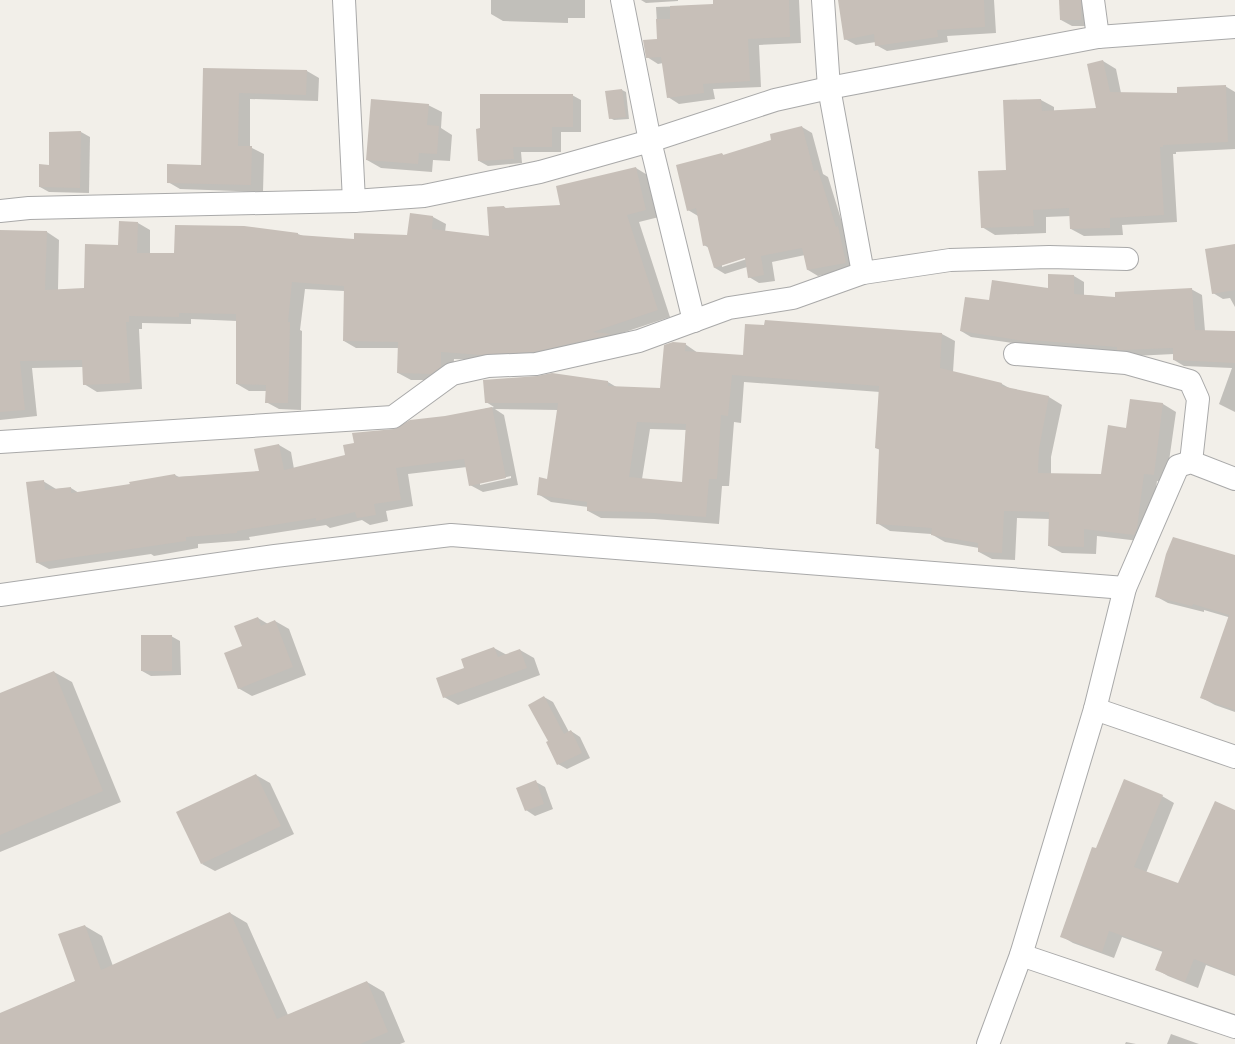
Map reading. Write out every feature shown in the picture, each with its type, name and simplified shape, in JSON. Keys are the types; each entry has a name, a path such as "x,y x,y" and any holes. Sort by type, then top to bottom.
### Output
{"street":[{"path":"344,0 354,201"},
{"path":"622,0 650,141 694,321"},
{"path":"823,0 829,88 863,273"},
{"path":"1093,0 1098,37"},
{"path":"0,211 29,208 354,201 424,196 540,172 650,141 775,100 829,88 1098,37 1235,27"},
{"path":"0,442 392,418 452,374 488,366 536,364 639,341 729,308 793,298 863,273 950,260 1049,257 1127,259"},
{"path":"1016,354 1126,363 1190,381 1198,399 1191,462"},
{"path":"988,1044 1021,955 1095,709 1125,588 1178,466 1191,462 1235,478"},
{"path":"0,595 275,556 452,535 1125,588"},
{"path":"1095,709 1235,757"},
{"path":"1021,955 1235,1027"}],"building":[{"path":"713,0 789,0 790,37 748,39 750,81 703,84 704,93 667,98 661,57 646,58 643,40 657,39 656,19 670,19 670,6 713,4"},
{"path":"838,0 984,0 985,27 937,30 938,37 875,46 874,34 844,40"},
{"path":"1059,0 1081,0 1081,20 1060,20"},
{"path":"1103,60 1110,92 1177,93 1177,87 1226,85 1228,142 1163,145 1163,147 1160,147 1164,215 1110,218 1110,228 1070,229 1069,208 1033,210 1034,226 981,228 978,171 1006,170 1003,100 1041,99 1042,111 1096,108 1087,64"},
{"path":"203,68 307,70 306,95 239,93 238,146 252,146 251,185 167,183 167,164 201,165"},
{"path":"622,89 626,117 609,119 605,91"},
{"path":"480,94 573,94 573,127 552,127 552,147 513,147 514,159 478,161 476,129 480,128"},
{"path":"371,99 429,104 427,125 439,126 437,154 419,153 418,164 366,160"},
{"path":"802,126 814,171 818,170 836,227 838,226 846,263 807,270 802,248 761,256 764,275 748,278 745,258 714,268 707,245 703,246 696,208 687,211 676,165 722,153 723,155 771,140 770,134"},
{"path":"81,131 80,188 39,187 39,164 49,165 49,132"},
{"path":"636,167 646,210 627,215 658,310 593,332 612,334 534,352 482,355 441,352 441,367 431,374 397,373 398,342 343,341 344,286 292,282 288,322 290,322 288,403 265,403 266,385 236,384 236,314 179,313 179,317 129,316 129,322 126,322 130,383 83,385 82,360 20,361 25,410 0,412 0,230 47,231 45,290 84,288 85,244 118,245 119,221 138,222 137,253 174,253 175,225 244,226 298,233 298,235 354,239 354,233 407,235 410,213 433,216 432,229 489,236 487,207 504,206 505,208 560,205 556,186"},
{"path":"1235,244 1235,290 1212,294 1205,249"},
{"path":"1048,274 1074,275 1074,294 1115,297 1115,292 1192,288 1195,330 1235,331 1235,363 1173,360 1173,348 1117,350 1117,347 1030,340 1030,342 960,331 965,297 989,300 992,280 1048,288"},
{"path":"765,320 942,333 940,368 1002,383 1001,386 1049,396 1039,449 1038,473 1101,474 1108,425 1126,428 1130,399 1163,403 1154,475 1144,474 1137,528 1134,535 1084,529 1084,547 1048,546 1049,512 1004,511 1002,553 978,552 978,543 931,535 932,528 876,524 879,449 875,448 879,386 732,375 728,416 721,415 717,479 709,479 706,517 640,512 587,511 587,502 537,495 539,477 547,479 558,403 485,403 483,380 537,376 552,373 608,381 608,386 660,388 664,345 673,342 686,343 685,351 743,355 745,324 764,325","holes":["637,422 686,424 682,482 629,477"]},
{"path":"492,407 506,478 469,486 464,459 396,468 401,500 374,504 376,515 357,518 355,512 316,521 316,518 237,531 237,533 186,537 186,541 36,563 26,482 44,480 45,490 71,487 71,493 130,484 129,482 175,474 176,477 259,471 254,449 279,444 284,470 345,455 343,445 354,443 352,433 394,429 410,420 445,416"},
{"path":"1173,537 1235,555 1235,710 1200,698 1229,615 1193,604 1192,606 1155,597 1166,554"},
{"path":"258,617 261,626 275,620 293,667 238,689 224,653 242,646 234,626"},
{"path":"141,635 172,635 172,671 141,671"},
{"path":"494,647 498,657 520,649 527,668 443,698 436,678 464,668 461,659"},
{"path":"54,671 103,791 0,835 0,693"},
{"path":"544,696 564,734 571,730 582,753 557,765 546,742 548,741 528,705"},
{"path":"256,774 281,826 201,864 176,812"},
{"path":"1124,779 1163,795 1134,867 1178,883 1215,801 1235,810 1235,975 1194,959 1185,982 1155,970 1163,950 1109,931 1102,952 1060,937 1092,847 1096,848"},
{"path":"536,780 544,804 525,811 516,788"},
{"path":"230,912 277,1019 367,981 388,1032 360,1044 0,1044 0,1013 75,981 58,934 85,925 101,970"}]}
